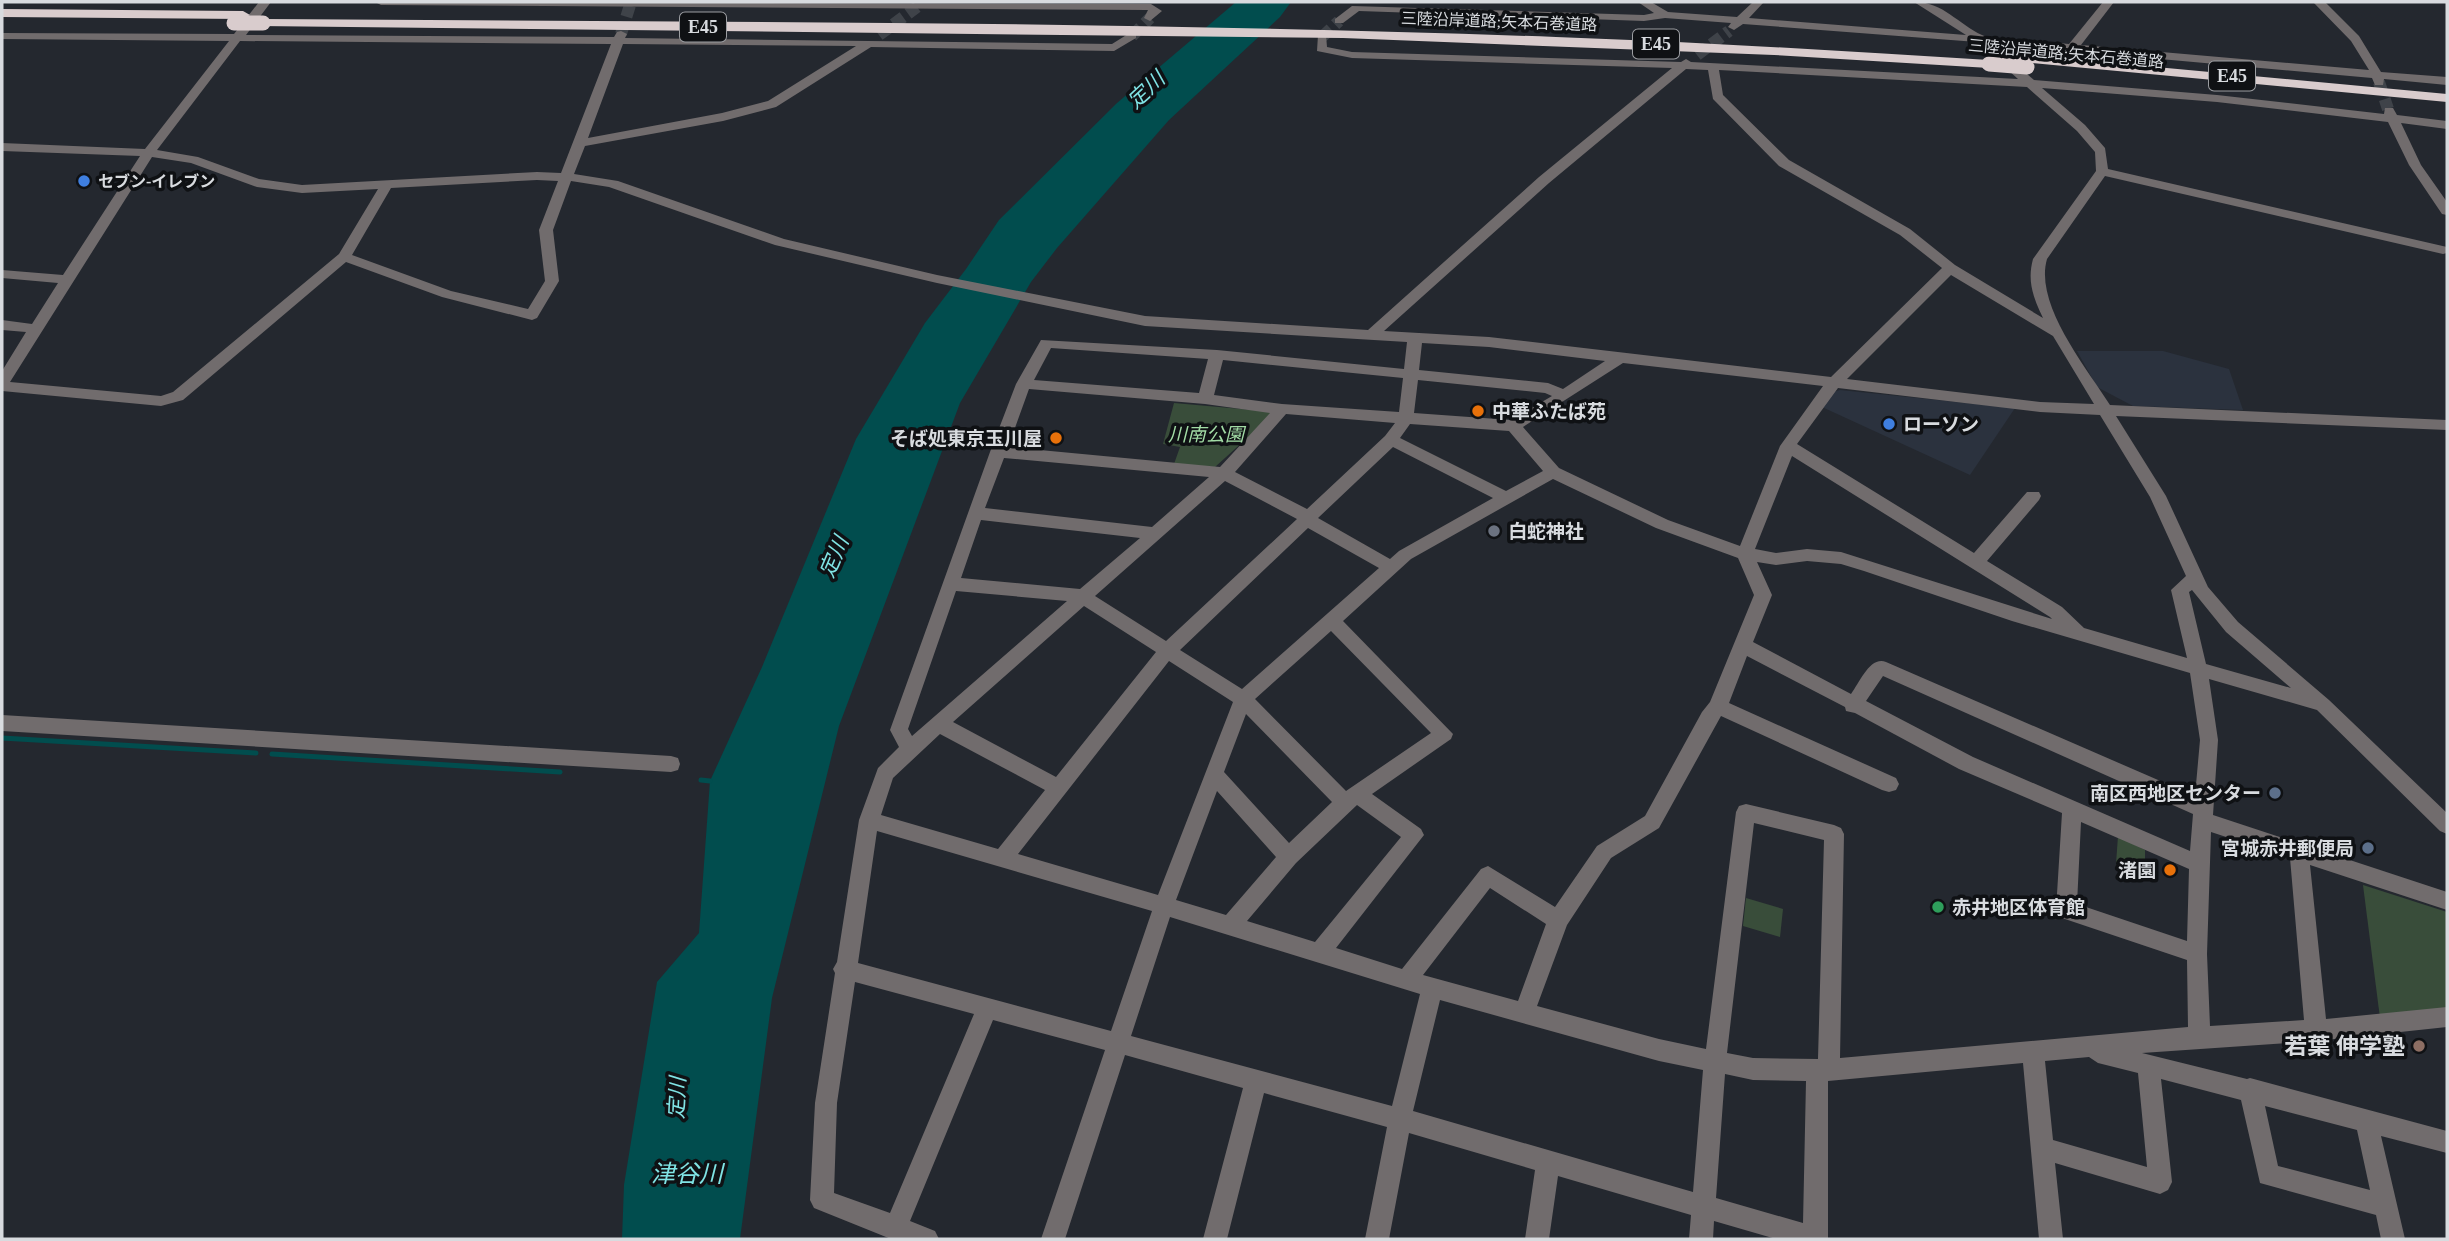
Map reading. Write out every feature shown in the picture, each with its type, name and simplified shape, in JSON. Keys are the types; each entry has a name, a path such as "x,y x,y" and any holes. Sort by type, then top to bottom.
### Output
{"highway":[{"name":"三陸沿岸道路;矢本石巻道路","path":"2,13 238,19"},
{"name":"三陸沿岸道路;矢本石巻道路","path":"2,20 268,19 1328,29 1985,60 2447,107"},
{"name":"三陸沿岸道路;矢本石巻道路","path":"2021,63 2207,74 2447,98"},
{"path":"2207,74 2447,92"}],"street":[{"path":"265,2 148,153 2,384 169,400 178,396 344,257 387,184"},
{"path":"2,36 619,38 1114,48 1144,27 1156,11 1151,6 381,2"},
{"path":"1644,2 1665,15"},
{"path":"1729,31 1759,2"},
{"path":"1920,2 1980,38 2097,144 2103,158 2102,171 2040,259 2036,274 2039,296 2057,333 2158,496 2193,580 2232,627 2323,705 2447,825"},
{"path":"2071,49 2109,2"},
{"path":"2319,2 2347,29 2378,78"},
{"path":"2447,81 2378,78 1980,38 1665,15 1644,18 1356,8 1328,29 1321,49 1352,55 1713,66 2031,84 2390,114 2447,125"},
{"path":"579,143 723,117 772,104 814,80 879,35"},
{"path":"344,257 447,294 532,315 552,281 547,230 619,38"},
{"path":"1371,335 1544,180 1697,55"},
{"path":"1713,66 1717,96 1784,163 1896,227 1950,268 2057,333"},
{"path":"2390,114 2415,165 2447,211"},
{"path":"2,147 148,153 194,160 243,179 270,186 321,188 566,176 613,184 780,242 937,279 1145,321 1489,342 2040,407 2447,425"},
{"path":"2102,171 2446,250"},
{"path":"2427,179 2447,181"},
{"path":"1524,1013 1558,919 1604,852 1652,822 1709,717 1718,706 1762,595 1745,554 1788,446 1833,383 1950,268"},
{"path":"2,274 67,280"},
{"path":"2,325 37,328"},
{"path":"1002,859 1167,651 1391,440 1406,418 1415,338"},
{"path":"910,749 900,730 998,452 1024,384 1046,343 1411,373 1548,388 1564,396"},
{"path":"1205,399 1217,355"},
{"path":"1024,384 1205,399 1282,409 1513,426 1564,396 1620,357"},
{"path":"928,1239 822,1200 826,1104 844,969 869,820 885,774 1082,596 1224,473 1282,409"},
{"path":"1513,426 1553,472 1662,524 1745,554 1776,559 1807,555 1841,558 2080,634 2323,705"},
{"path":"1391,440 1506,499"},
{"path":"1788,446 2056,611 2080,634"},
{"path":"998,452 1224,473 1391,567"},
{"path":"1053,1239 1121,1042 1164,905 1244,699 1405,555 1553,472"},
{"path":"1976,563 2033,496"},
{"path":"975,513 1154,533"},
{"path":"2193,580 2179,590 2198,668 2209,740 2199,864 2199,1037"},
{"path":"951,584 1082,596 1244,699 1351,798 1414,835 1319,953"},
{"path":"1229,927 1289,857 1351,798 1444,734 1332,621"},
{"path":"1743,645 1853,706 1966,763 2199,864"},
{"path":"1853,706 1881,667 2203,815 2447,901"},
{"path":"1718,706 1889,784"},
{"path":"2,723 671,764"},
{"path":"939,724 1058,787"},
{"path":"1214,775 1289,857"},
{"path":"2071,807 2066,910 2197,954"},
{"path":"844,969 1400,1119 1703,1205 1816,1239 1834,834 1746,812 1715,1063 1703,1205 1701,1239"},
{"path":"869,820 1164,905 1432,988 1715,1063 1753,1069 1823,1070 2447,1017"},
{"path":"2299,851 2316,1030"},
{"path":"1406,980 1488,875 1558,919"},
{"path":"1379,1239 1400,1119 1432,988"},
{"path":"895,1229 988,1006"},
{"path":"2084,1049 2250,1089 2447,1142"},
{"path":"2033,1053 2045,1149 2051,1239"},
{"path":"2045,1149 2160,1182 2148,1065"},
{"path":"1215,1239 1256,1082"},
{"path":"2250,1089 2268,1175 2384,1205"},
{"path":"2366,1121 2393,1239"},
{"path":"1537,1239 1548,1162"}],"shaded area":[{"path":"2077,351 2163,351 2229,369 2243,410 2133,406 2097,387"},
{"path":"1840,390 2015,408 1970,475 1822,407 1830,393"}],"green space":[{"name":"川南公園","path":"1174,403 1276,412 1215,467 1174,464 1180,447 1163,444"},
{"path":"2118,836 2145,850 2145,873 2116,864"},
{"path":"2363,885 2447,912 2447,1012 2380,1018"},
{"path":"1746,898 1783,909 1780,937 1743,926"}],"water":[{"name":"津谷川","path":"1236,2 1291,2 1280,17 1169,120 1057,248 1031,282 960,403 839,726 772,998 740,1239 622,1239 624,1185 657,982 699,933 710,781 762,667 856,439 925,323 999,220 1117,103"}],"waterway":[{"path":"2,738 256,753"},
{"path":"272,754 560,772"},
{"path":"701,780 710,781"}],"tunnel":[{"path":"621,34 630,5"},
{"path":"879,35 917,7"},
{"path":"1132,36 1150,18"},
{"path":"1322,37 1339,21"},
{"path":"1697,55 1729,31"},
{"path":"2379,82 2388,109"}],"place":[{"name":"セブン-イレブン","path":"84,181"},
{"name":"中華ふたば苑","path":"1478,411"},
{"name":"ローソン","path":"1889,424"},
{"name":"そば処東京玉川屋","path":"1056,438"},
{"name":"白蛇神社","path":"1494,531"},
{"name":"南区西地区センター","path":"2275,793"},
{"name":"宮城赤井郵便局","path":"2368,848"},
{"name":"渚園","path":"2170,870"},
{"name":"赤井地区体育館","path":"1938,907"},
{"name":"若葉 伸学塾","path":"2419,1046"}],"water label":[{"name":"定川","path":"1146,90"},
{"name":"定川","path":"834,557"},
{"name":"定川","path":"677,1098"}]}
